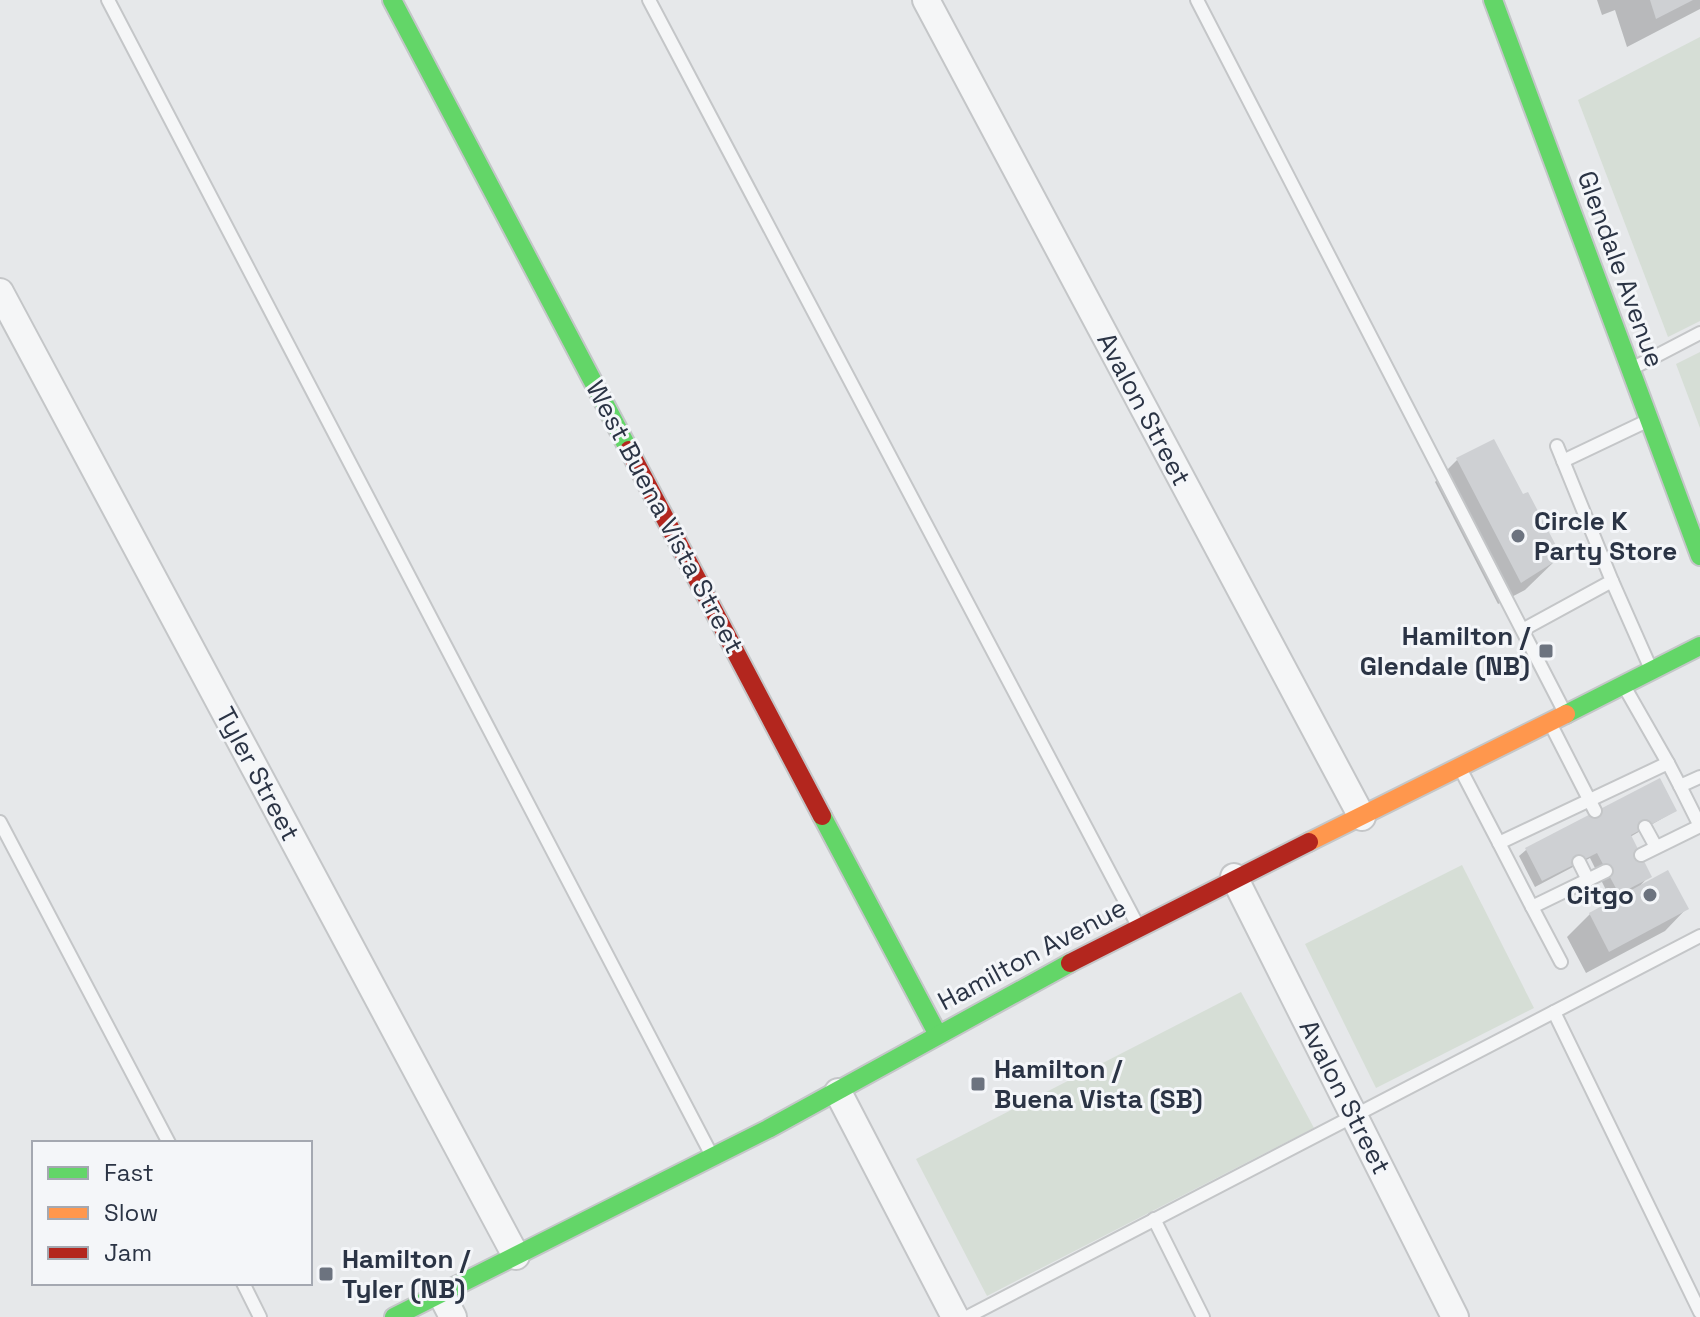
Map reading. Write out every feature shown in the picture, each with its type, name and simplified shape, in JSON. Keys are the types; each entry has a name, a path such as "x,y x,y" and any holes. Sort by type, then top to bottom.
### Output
{"street":[{"name":"West Buena Vista Street","path":"392,0 937,1033"},
{"name":"Avalon Street","path":"926,0 1362,817"},
{"name":"Glendale Avenue","path":"1493,0 1700,556"},
{"name":"Tyler Street","path":"0,292 516,1256"},
{"name":"Hamilton Avenue","path":"394,1317 838,1092 937,1033 1234,877 1362,817 1700,646"},
{"name":"Avalon Street","path":"1234,877 1455,1317"},
{"path":"838,1092 955,1317"},
{"path":"440,1292 453,1317"}],"lane":[{"path":"108,0 712,1157"},
{"path":"649,0 1138,927"},
{"path":"1197,0 1524,629 1592,806"},
{"path":"1631,369 1700,333"},
{"path":"1563,461 1649,419"},
{"path":"1557,446 1652,670"},
{"path":"1524,629 1612,581"},
{"path":"1624,685 1700,826 1641,855"},
{"path":"1499,843 1554,817 1592,806 1668,763"},
{"path":"1459,768 1561,962"},
{"path":"1680,786 1700,777"},
{"path":"1554,817 1561,829"},
{"path":"0,822 168,1141"},
{"path":"1645,827 1656,847"},
{"path":"1579,862 1588,880"},
{"path":"1532,907 1606,871"},
{"path":"967,1317 1700,936"},
{"path":"1554,1012 1700,1312"},
{"path":"1154,1219 1203,1317"},
{"path":"244,1285 260,1317"}],"shaded area":[{"path":"1700,37 1700,321 1668,337 1578,100"},
{"path":"1700,352 1700,428 1676,364"},
{"path":"1462,865 1534,1008 1376,1088 1305,944"},
{"path":"1241,992 1314,1128 987,1296 916,1159"}],"building":[{"path":"1650,0 1693,0 1656,19"},
{"path":"1494,439 1523,494 1528,492 1562,557 1521,583 1456,458"},
{"path":"1660,778 1677,811 1631,835 1652,877 1619,894 1597,853 1542,881 1525,848"},
{"path":"1668,870 1689,909 1609,952 1589,913"}],"traffic: fast":[{"path":"392,0 629,450"},
{"path":"1493,0 1700,556"},
{"path":"1566,714 1700,646"},
{"path":"822,816 937,1033"},
{"path":"394,1317 768,1129 1070,963"}],"traffic: slow":[{"path":"1309,842 1566,714"}],"traffic: jam":[{"path":"629,450 822,816"},
{"path":"1070,963 1309,842"}],"place":[{"name":"Circle K Party Store","path":"1518,536"},
{"name":"Hamilton / Glendale (NB)","path":"1546,651"},
{"name":"Citgo","path":"1650,895"},
{"name":"Hamilton / Buena Vista (SB)","path":"978,1084"},
{"name":"Hamilton / Tyler (NB)","path":"326,1274"}]}
